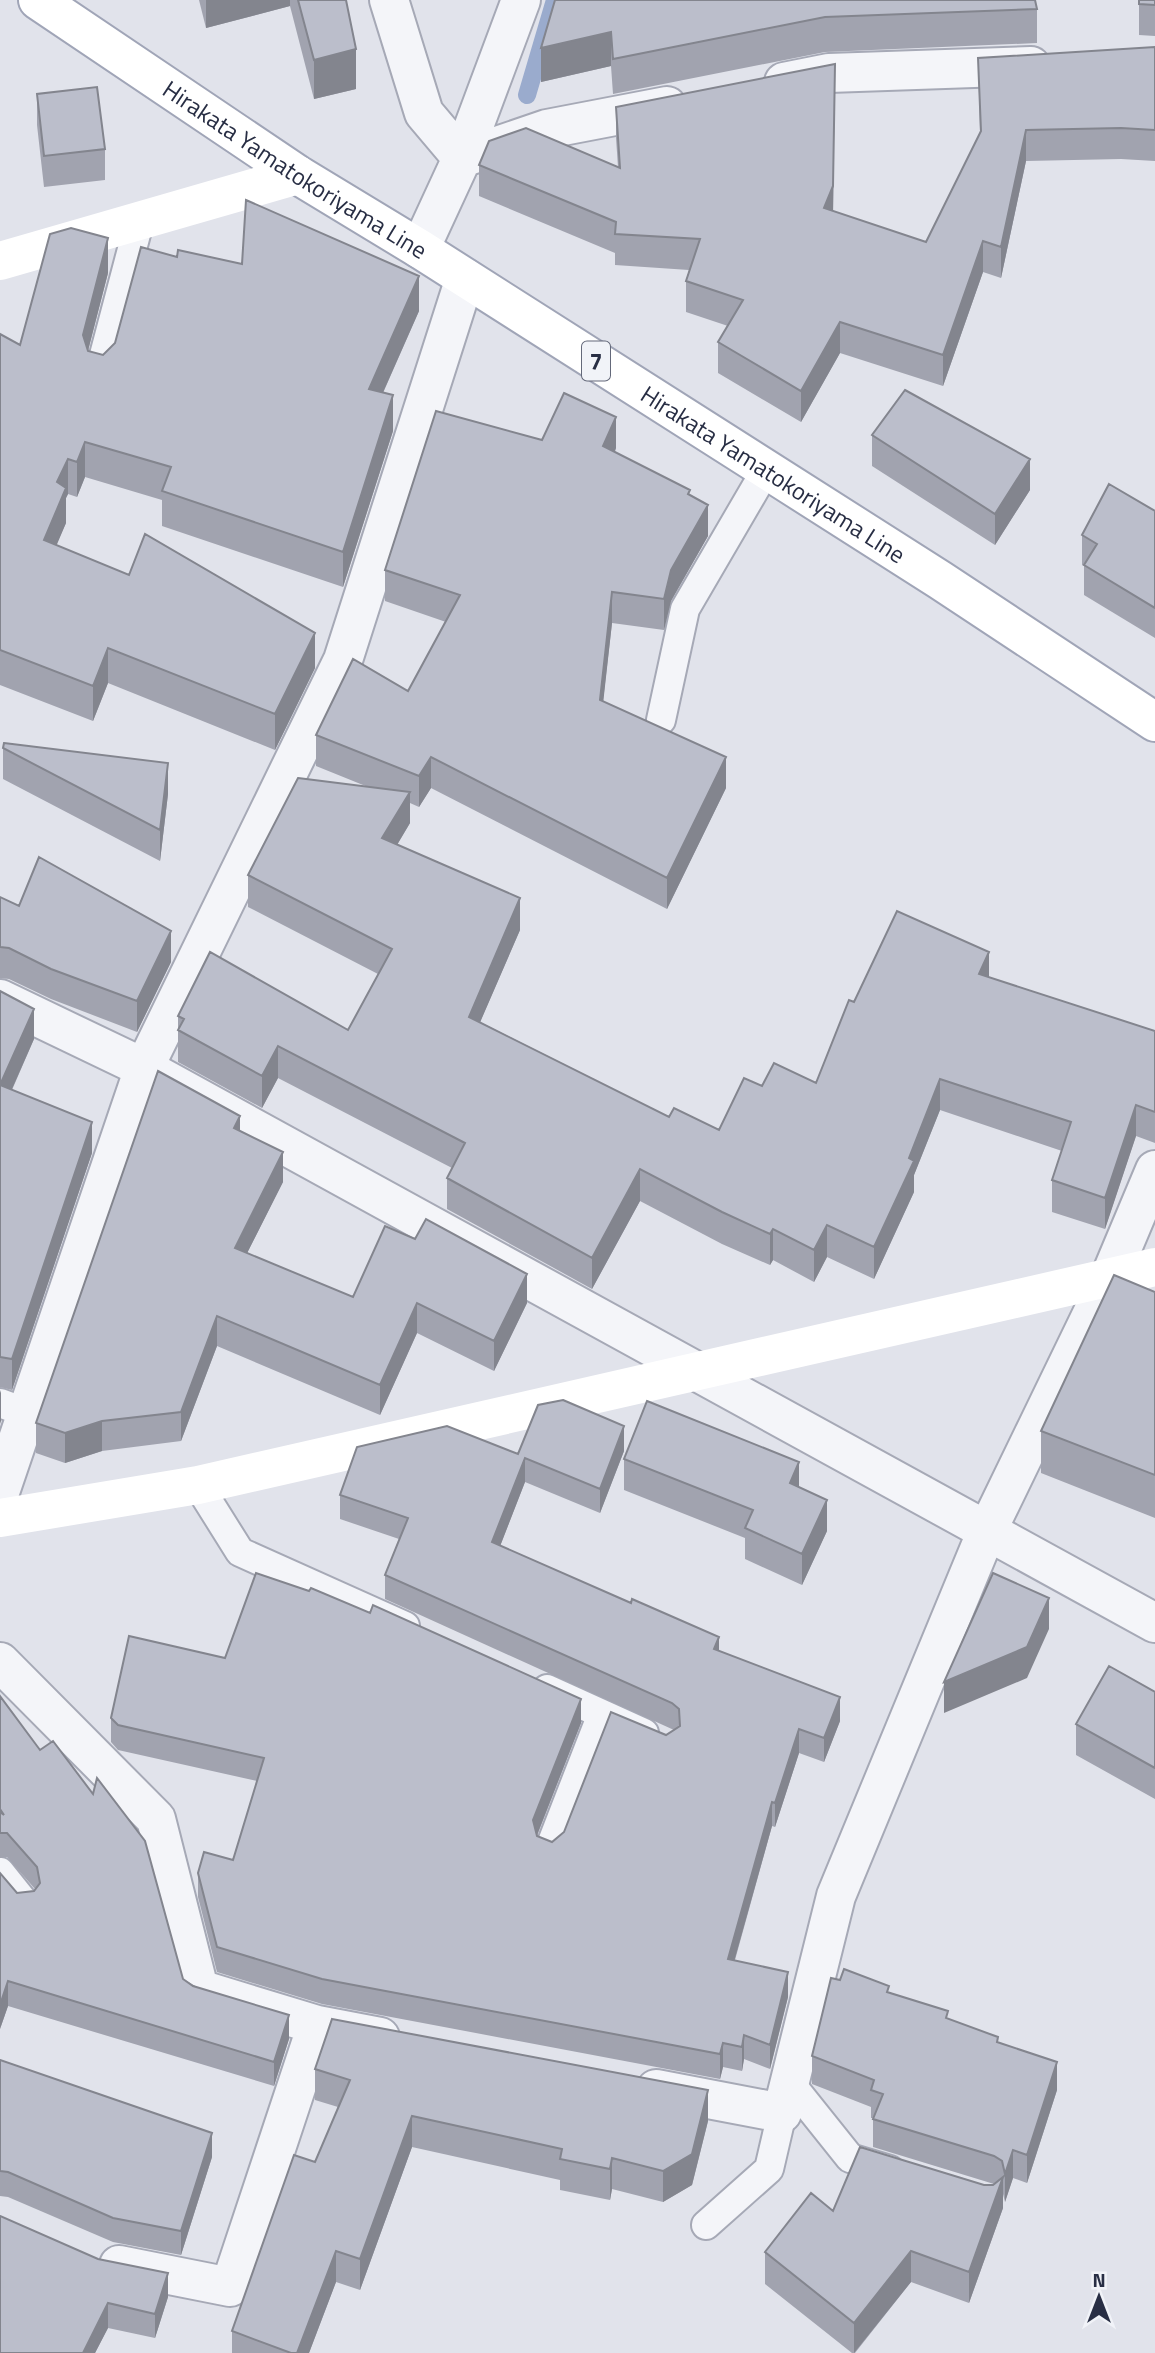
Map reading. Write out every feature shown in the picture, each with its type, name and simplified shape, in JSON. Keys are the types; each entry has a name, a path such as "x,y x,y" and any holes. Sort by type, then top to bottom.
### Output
{"street":[{"name":"Hirakata Yamatokoriyama Line","path":"38,0 298,175 420,249 1155,722"},
{"path":"389,0 424,113 462,159"},
{"path":"420,249 462,159 522,0"},
{"path":"748,89 829,73 1063,63"},
{"path":"462,159 547,130 695,100"},
{"path":"0,261 298,175"},
{"path":"0,1492 13,1408 144,1068 343,660 465,278"},
{"path":"0,999 144,1068 693,1372 1155,1623"},
{"path":"618,2082 786,2098 836,1896 986,1532 1110,1277 1155,1170"},
{"path":"0,1518 198,1485 1155,1267"},
{"path":"0,1662 156,1819 199,1989 317,2025 413,2043"},
{"path":"83,2253 107,2263 230,2287 317,2025"}],"lane":[{"path":"99,374 140,219"},
{"path":"661,720 685,609 766,470"},
{"path":"198,1485 240,1552 427,1636"},
{"path":"527,1680 665,1743"},
{"path":"549,1850 602,1714"},
{"path":"0,1872 24,1902"},
{"path":"786,2098 849,2158 913,2177"},
{"path":"706,2225 769,2169 786,2098"}],"building":[{"path":"298,0 346,0 356,49 314,60"},
{"path":"555,0 1035,0 1037,9 825,17 613,59 611,32 541,48"},
{"path":"1139,0 1155,0 1155,5 1139,4"},
{"path":"1155,47 1155,130 1026,130 1001,247 983,241 943,355 840,322 801,391 718,342 743,300 686,281 700,239 615,234 616,222 479,165 489,141 526,128 620,168 616,107 835,64 833,186 824,208 926,242 981,131 978,58"},
{"path":"97,87 105,149 44,156 37,94"},
{"path":"246,200 419,276 369,389 393,395 343,552 162,491 171,467 85,442 77,462 68,459 57,482 66,488 44,540 129,575 145,534 315,633 275,714 108,648 93,686 0,650 0,334 20,345 50,234 71,228 108,238 83,335 88,351 103,355 115,343 141,247 177,257 178,250 242,264"},
{"path":"905,390 1030,459 995,514 872,435"},
{"path":"564,393 616,417 603,446 690,490 688,494 708,505 671,570 664,599 612,592 600,700 726,757 667,878 431,757 419,776 316,735 353,659 408,691 460,595 385,570 436,411 542,440"},
{"path":"1109,484 1155,511 1155,608 1084,565 1097,544 1082,535"},
{"path":"4,743 168,763 160,830 3,748"},
{"path":"298,778 410,792 382,838 520,898 469,1017 669,1117 674,1108 719,1130 744,1078 762,1086 774,1063 816,1083 849,1000 854,1002 897,911 989,952 979,974 1155,1031 1155,1112 1136,1105 1105,1198 1052,1180 1071,1122 940,1079 909,1158 914,1161 874,1247 827,1225 814,1250 773,1229 770,1234 722,1212 640,1169 592,1258 447,1178 465,1143 278,1046 262,1076 178,1030 184,1019 178,1016 210,952 348,1030 392,949 248,875"},
{"path":"39,857 171,931 137,1001 51,969 9,948 0,947 0,897 19,906"},
{"path":"0,991 34,1009 0,1085"},
{"path":"158,1071 240,1116 234,1128 283,1152 235,1248 353,1297 385,1226 415,1239 426,1219 527,1274 494,1341 417,1303 380,1385 217,1316 181,1412 102,1421 65,1433 36,1423"},
{"path":"0,1085 92,1122 12,1359 0,1357"},
{"path":"1114,1275 1155,1292 1155,1475 1041,1431"},
{"path":"563,1400 624,1426 600,1489 525,1458 492,1542 631,1603 632,1599 719,1637 714,1649 840,1697 824,1738 799,1729 775,1803 772,1802 728,1959 788,1972 770,2045 744,2035 742,2047 723,2043 720,2054 322,1979 217,1947 198,1873 204,1852 233,1860 264,1758 118,1725 111,1718 129,1636 225,1658 256,1573 309,1591 311,1588 370,1613 373,1605 581,1699 533,1820 537,1836 552,1842 564,1832 611,1712 666,1735 680,1726 679,1709 672,1703 385,1575 408,1518 340,1495 357,1447 447,1426 518,1454 538,1405"},
{"path":"647,1401 799,1462 790,1483 827,1500 802,1554 745,1528 753,1510 624,1459"},
{"path":"993,1573 1049,1598 1027,1647 944,1682"},
{"path":"1109,1666 1155,1692 1155,1768 1076,1724"},
{"path":"0,1696 40,1750 53,1741 93,1794 97,1778 145,1841 183,1979 193,1986 289,2015 274,2062 8,1981 0,2005 0,1873 17,1893 34,1891 40,1883 37,1867 7,1833 0,1833 0,1812 4,1815 0,1809"},
{"path":"844,1969 889,1986 887,1992 948,2011 946,2018 998,2037 997,2042 1057,2062 1027,2155 1013,2150 1005,2174 1002,2161 994,2156 873,2119 883,2094 871,2090 874,2080 812,2056 831,1978 840,1980"},
{"path":"332,2019 708,2090 692,2154 663,2171 612,2158 610,2169 560,2159 562,2149 412,2116 360,2259 336,2251 297,2353 232,2331 294,2155 315,2162 350,2080 315,2069"},
{"path":"0,2060 212,2133 181,2231 113,2218 8,2172 0,2171"},
{"path":"860,2147 984,2185 993,2185 1003,2177 969,2272 911,2251 854,2323 765,2252 811,2193 833,2211"},
{"path":"0,2216 98,2259 168,2273 155,2314 108,2303 83,2353 0,2353"}],"waterway":[{"path":"527,95 555,0"}]}
